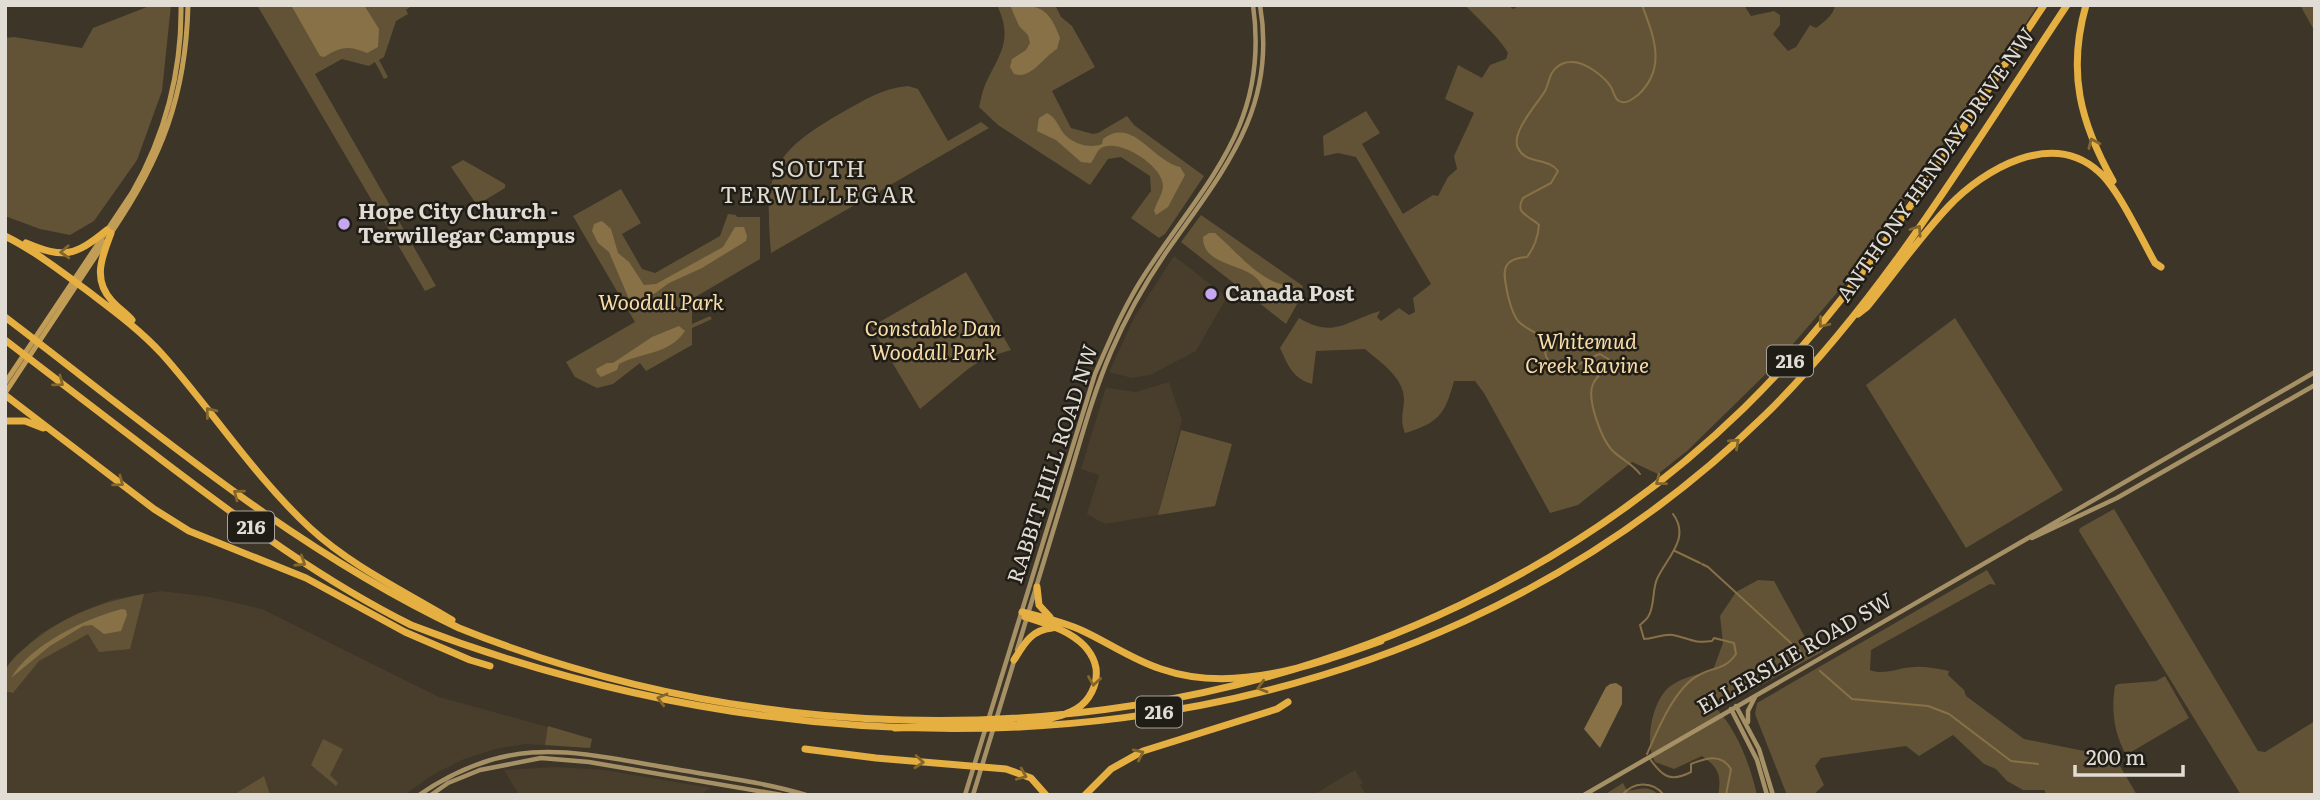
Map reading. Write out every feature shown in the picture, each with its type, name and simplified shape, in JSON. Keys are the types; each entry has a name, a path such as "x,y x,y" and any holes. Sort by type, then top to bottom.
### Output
{"highway":[{"name":"ANTHONY HENDAY DRIVE NW","path":"5,317 289,531 394,596 486,640 570,672 671,701 773,721 862,731 1000,732 1089,724 1170,710 1290,679 1364,653 1440,620 1515,580 1605,523 1676,469 1762,390 1819,327 1870,264 2044,5"},
{"name":"ANTHONY HENDAY DRIVE NW","path":"1454,634 1560,576 1622,535 1671,498 1766,413 1847,324 1903,251 2067,5"},
{"path":"1847,324 1867,307 1935,222 1961,195 1999,168 2039,154 2070,155 2101,173 2155,263 2161,267 2105,168 2083,114 2076,61 2086,5"},
{"path":"18,242 58,254 71,253 86,247 109,231"},
{"path":"109,231 99,267 105,293 130,317 189,386 267,483 310,528 375,575 486,640"},
{"path":"5,236 76,282 146,337"},
{"name":"216","path":"5,340 219,503 304,564 386,613 497,666 470,660 405,632 306,578 189,531 154,509 65,441"},
{"path":"5,394 65,441"},
{"path":"5,421 15,419 34,424 65,441"},
{"path":"862,731 1018,722 1057,716 1077,709 1092,692 1096,667 1092,656 1083,645 1042,610 1038,602 1037,587"},
{"path":"1024,615 1085,632 1161,669 1191,678 1220,680 1247,678 1294,668 1366,647 1440,620"},
{"path":"1014,660 1032,635 1058,626"},
{"name":"216","path":"1085,795 1111,769 1133,756 1172,741 1277,709 1297,697 1203,722"},
{"path":"803,744 915,752"},
{"path":"793,747 876,758 1006,769 1031,778 1046,795"},
{"path":"967,752 991,751"}],"main road":[{"path":"109,231 149,162 167,114 179,51 181,5"},
{"path":"5,394 18,370 149,172 172,116 184,60 188,5"},
{"name":"RABBIT HILL ROAD NW","path":"965,795 1024,615 1095,374 1113,332 1143,276 1219,165 1239,129 1255,71 1254,5"},
{"name":"RABBIT HILL ROAD NW","path":"973,795 1014,660 1024,615 1037,587 1094,398 1119,335 1149,280 1230,161 1245,132 1262,71 1264,36 1260,5"},
{"path":"5,383 18,370"},
{"name":"ELLERSLIE ROAD SW","path":"1584,795 2315,372"},
{"name":"ELLERSLIE ROAD SW","path":"2021,542 2117,498 2315,384"},
{"path":"1749,728 1748,711 1758,694"},
{"path":"1736,706 1759,749 1773,795"},
{"path":"1731,709 1757,760 1767,795"},
{"path":"419,795 436,783 476,764 509,755 546,750 773,786 806,795"},
{"path":"431,795 448,783 480,770 541,758 589,762 782,795"}],"shaded area":[{"path":"291,5 364,5 379,29 378,47 367,53 345,48 324,57 320,56"},
{"path":"1010,5 1042,10 1052,20 1060,38 1057,49 1026,74 1014,74 1010,67 1012,59 1026,50 1030,43"},
{"path":"1047,113 1065,135 1077,143 1087,146 1102,144 1103,139 1114,133 1124,133 1133,136 1170,163 1180,167 1185,175 1168,207 1156,215 1154,211 1163,186 1161,178 1147,162 1127,149 1107,146 1099,150 1091,163 1081,162 1056,140 1037,131 1039,118"},
{"path":"602,221 611,229 618,253 629,262 644,285 656,284 723,247 735,227 744,227 747,236 746,241 702,268 639,301 629,299 609,252 598,243 592,231 594,224"},
{"path":"1215,233 1264,276 1284,285 1287,295 1284,299 1269,294 1254,276 1209,253 1204,246 1203,237"},
{"path":"1174,256 1227,297 1196,351 1150,375 1132,378 1109,372 1135,316"},
{"path":"679,326 685,331 671,345 619,364 617,370 601,377 597,373 596,369 613,363 652,337"},
{"path":"1169,382 1182,420 1158,515 1105,524 1087,514 1099,475 1081,469 1105,390 1107,388 1136,392"},
{"path":"161,591 210,597 262,609 439,697 592,739 590,748 525,744 496,749 464,759 432,775 404,795 5,795 5,670 15,656 41,633 75,614 113,599"},
{"path":"122,609 126,610 127,615 121,631 104,634 92,625 83,626 50,646 11,678 31,655 45,644 76,626"},
{"path":"1616,683 1622,687 1622,704 1600,748 1584,729 1606,687"},
{"path":"555,767 604,770 711,788 699,795 519,795 504,770"},
{"path":"1355,770 1366,795 1313,795"}],"green space":[{"path":"152,5 171,5 162,91 137,160 94,221 70,235 40,229 5,216 5,38 14,37 82,48 93,28"},
{"path":"257,5 413,5 406,10 408,14 396,21 384,57 379,60 388,77 384,79 375,62 369,66 342,59 315,74 436,286 425,291"},
{"path":"997,5 1055,5 1061,17 1072,26 1095,67 1052,91 1071,128 1098,133 1127,116 1134,125 1204,176 1165,234 1159,238 1131,218 1151,191 1150,176 1121,157 1108,159 1090,185 998,125 979,107 984,88 1003,47 1004,28"},
{"name":"Whitemud Creek Ravine","path":"1465,5 1508,5 1513,9 1520,5 1744,5 1751,16 1774,11 1780,15 1780,25 1773,34 1788,51 1796,47 1810,25 1816,28 1828,18 1835,5 2038,5 1860,266 1775,365 1687,451 1658,474 1632,462 1578,505 1550,513 1475,381 1454,381 1439,416 1426,425 1405,433 1402,421 1404,401 1400,385 1390,371 1365,349 1316,351 1312,384 1295,374 1280,348 1299,318 1311,324 1331,328 1380,311 1377,317 1381,321 1399,308 1409,315 1415,312 1413,298 1431,284 1356,157 1338,153 1324,156 1323,136 1366,111 1380,133 1362,144 1403,214 1433,195 1438,196 1448,177 1457,169 1454,156 1474,113 1445,99 1458,65 1482,78 1490,65 1506,59 1508,53"},
{"path":"2300,5 2315,5 2315,32"},
{"path":"908,86 918,89 948,141 981,122 989,128 880,191 874,199 867,198 771,253 769,203 772,184 777,168 787,153 800,140 858,103 882,92"},
{"path":"463,160 505,184 505,188 477,205 451,167"},
{"name":"Woodall Park","path":"621,189 641,223 622,234 642,269 655,273 720,236 728,214 737,217 760,217 760,259 692,299 692,324 710,316 712,319 692,328 692,345 646,371 640,363 613,384 597,388 575,377 566,362 635,322 573,216"},
{"path":"1201,215 1303,286 1301,297 1286,324 1181,242"},
{"name":"Constable Dan Woodall Park","path":"966,272 1011,350 985,358 968,369 920,409 871,327"},
{"path":"1955,318 2063,490 1966,548 1866,385"},
{"path":"1181,430 1232,444 1215,506 1158,515"},
{"path":"2114,509 2258,751 2265,752 2315,721 2315,795 2241,795 2079,531"},
{"path":"1987,570 1996,585 1990,584 1871,650 1870,670 1886,672 1919,667 1949,671 1948,675 1964,690 1966,696 2024,739 2099,754 2113,754 2137,795 2047,795 2044,790 2023,790 2007,781 1996,769 1984,764 1953,735 1919,756 1906,746 1821,758 1815,766 1824,785 1813,795 1787,795 1755,714 1757,703"},
{"path":"1758,580 1774,581 1810,646 1824,651 1717,709 1742,749 1757,795 1718,795 1718,772 1702,756 1674,769 1655,762 1650,744 1652,721 1659,700 1672,685 1713,670 1723,643 1720,616 1736,592"},
{"path":"144,594 130,649 99,652 88,634 39,661 13,693 5,691 6,669 17,655 38,637 80,613"},
{"path":"2165,676 2189,718 2126,755 2115,722 2115,686 2156,681"},
{"path":"548,726 592,739 590,748 545,745"},
{"path":"323,739 343,749 330,775 338,783 336,786 311,765"},
{"path":"264,776 270,795 235,794"},
{"path":"1623,783 1627,791 1648,789 1658,795 1604,795"}],"waterway":[{"path":"1640,474 1607,444 1594,410 1591,393 1593,384 1610,366 1610,360 1600,354 1570,368 1558,369 1553,366 1546,357 1546,340 1515,317 1508,296 1505,269 1511,261 1527,257 1538,234 1539,225 1521,211 1523,198 1551,183 1558,171 1549,164 1526,157 1522,153 1517,142 1521,127 1545,91 1552,73 1565,63 1576,62 1599,74 1619,101 1627,102 1638,95 1653,74 1655,63 1654,40 1642,5"},
{"path":"1647,754 1668,710 1682,689 1699,675 1723,666 1736,654 1734,643 1714,638 1712,641 1700,642 1670,635 1644,639 1640,625 1650,613 1657,579 1676,547 1680,531 1673,514"},
{"path":"1675,551 1700,563"},
{"path":"1702,564 1804,655"},
{"path":"1820,671 1852,699 1928,706 1949,714 2011,761 2038,764"},
{"path":"1650,759 1659,770 1672,777 1691,772 1691,764 1702,760 1713,758 1723,761 1731,769 1726,795"},
{"path":"1622,795 1632,787 1643,784 1654,787 1664,795"}],"place":[{"name":"Hope City Church - Terwillegar Campus","path":"344,224"},
{"name":"Canada Post","path":"1211,294"}],"district":[{"name":"SOUTH TERWILLEGAR","path":"819,182"}]}
